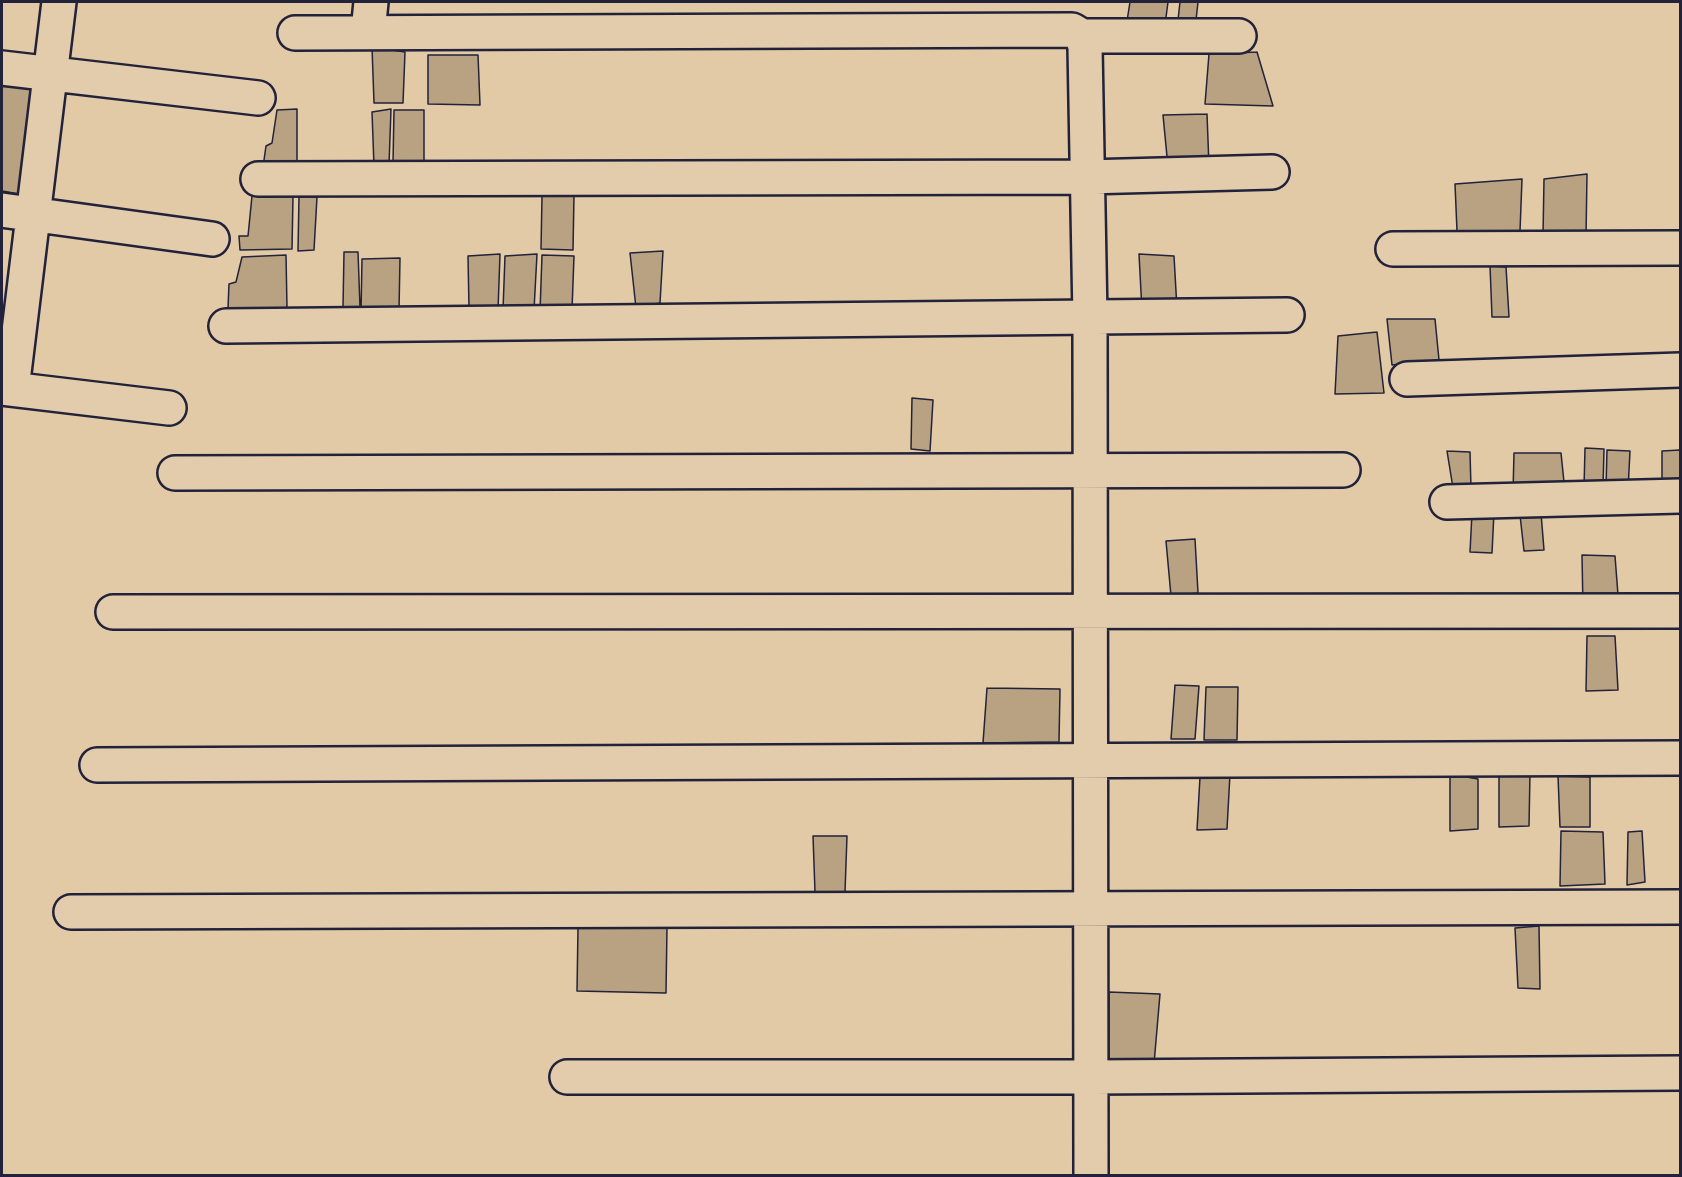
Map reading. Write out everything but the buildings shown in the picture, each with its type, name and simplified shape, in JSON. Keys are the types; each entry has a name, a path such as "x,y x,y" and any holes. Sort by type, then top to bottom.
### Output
{"street":[{"path":"59,2 34,215 7,388 169,408"},
{"path":"295,33 370,17 1072,30 1082,36 1239,36"},
{"path":"1082,36 1085,47 1090,318 1093,1077 1091,1176"},
{"path":"2,68 258,98"},
{"path":"258,179 1086,177 1272,172"},
{"path":"2,210 212,239"},
{"path":"1393,249 1680,248"},
{"path":"226,326 1287,315"},
{"path":"1407,379 1680,370"},
{"path":"175,473 1343,471"},
{"path":"1447,502 1680,496"},
{"path":"113,612 1680,611"},
{"path":"97,765 1680,758"},
{"path":"71,912 1680,907"},
{"path":"567,1077 1093,1077 1680,1073"}]}
